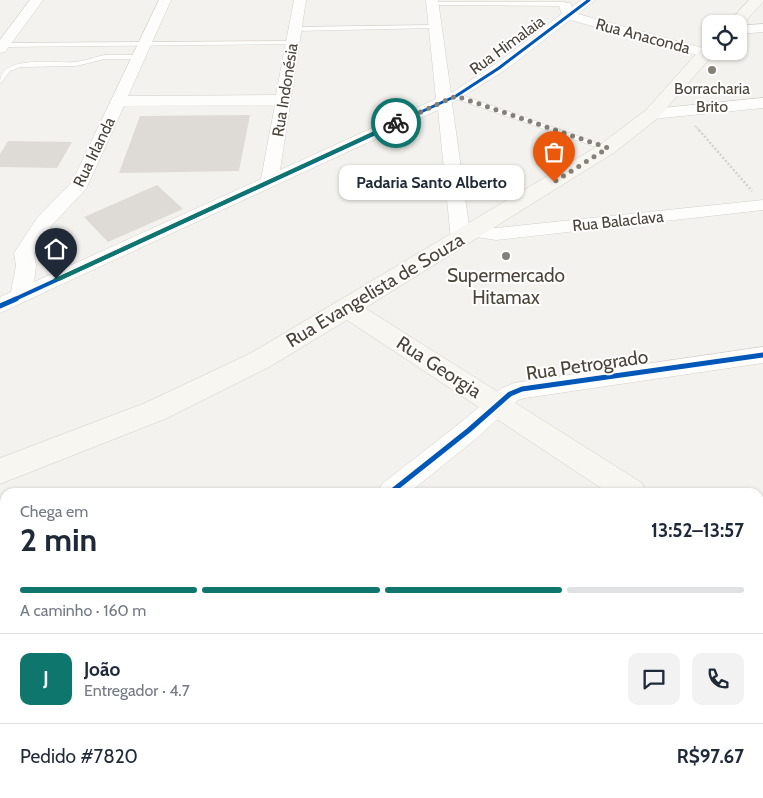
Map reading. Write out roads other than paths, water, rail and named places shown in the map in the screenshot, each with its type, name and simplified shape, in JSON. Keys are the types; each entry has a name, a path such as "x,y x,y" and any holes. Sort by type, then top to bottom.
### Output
{"main road":[{"path":"744,15 753,5"},
{"name":"Rua Evangelista de Souza","path":"0,471 163,408 260,360 608,148 652,114 702,57"},
{"name":"Rua Georgia","path":"348,308 625,488"}],"street":[{"path":"1,47 37,0"},
{"name":"Rua Irlanda","path":"8,300 26,266 24,253 44,222 77,189 81,182 165,0"},
{"name":"Rua Indonésia","path":"270,180 300,0"},
{"name":"Rua Himalaia","path":"8,300 450,98 500,68 565,6 589,0"},
{"path":"432,2 435,27 450,98 467,235"},
{"path":"753,5 763,21"},
{"name":"Rua Anaconda","path":"565,6 702,48"},
{"path":"747,29 763,28"},
{"path":"118,101 283,100"},
{"path":"652,114 763,103"},
{"name":"Rua Balaclava","path":"467,235 496,234 760,200"},
{"name":"Rua Petrogrado","path":"396,488 510,394 522,389 763,355"}],"lane":[{"path":"432,2 565,6"},
{"path":"0,81 8,70 19,65 76,64 142,50 294,36 435,27"},
{"path":"1,47 142,50"},
{"path":"450,98 608,148"}],"place":[{"name":"Borracharia Brito","path":"712,70"},
{"name":"Padaria Santo Alberto","path":"554,182"},
{"name":"Supermercado Hitamax","path":"506,256"}]}
